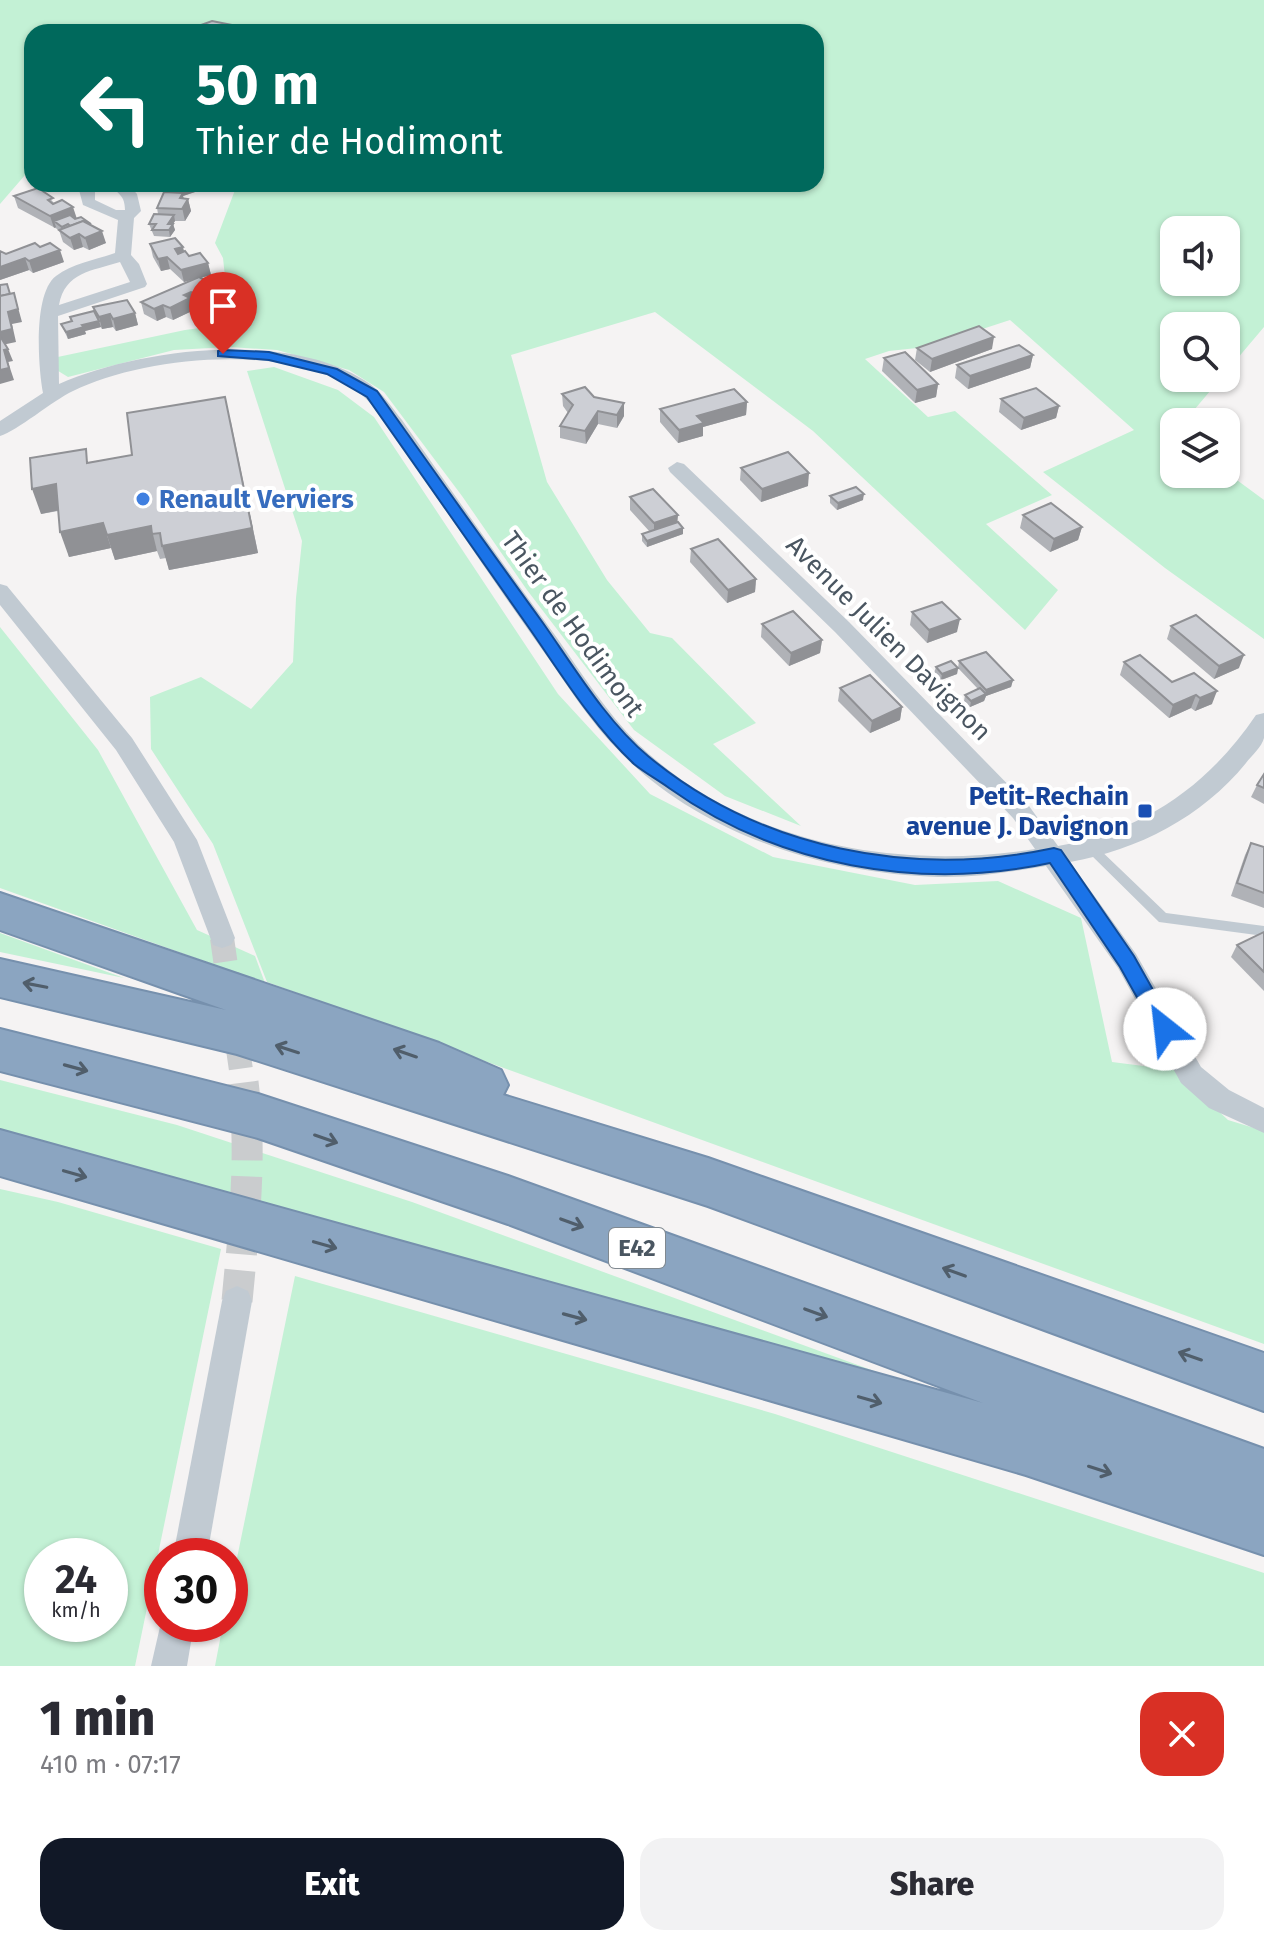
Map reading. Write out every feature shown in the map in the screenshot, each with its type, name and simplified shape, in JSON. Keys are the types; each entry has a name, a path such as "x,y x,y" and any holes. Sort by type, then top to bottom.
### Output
{"highway":[{"path":"0,911 421,1058 708,1182"},
{"path":"0,978 237,1033 708,1182 1264,1382"},
{"name":"E42","path":"0,1050 258,1116 508,1200 1264,1479"},
{"path":"0,1153 1026,1445 1264,1524"}],"street":[{"path":"87,192 88,202 111,214 126,217"},
{"path":"51,313 139,284 123,256 126,217 133,211 130,192"},
{"path":"52,393 46,370 51,297 56,284 71,274 123,256"},
{"name":"Thier de Hodimont","path":"0,430 21,412 52,393 96,374 140,363 186,355 269,356 332,371 372,394 396,424 591,703 641,759 693,796 746,827 804,849 869,862 947,867 1014,864 1111,843 1157,820 1209,787 1249,745 1264,721"},
{"name":"Avenue Julien Davignon","path":"677,468 874,660 1021,812 1127,961 1191,1075 1219,1099 1264,1121"},
{"path":"0,591 124,744 185,840 222,938"},
{"path":"193,1538 237,1301"},
{"path":"169,1666 174,1642"}],"lane":[{"path":"1091,848 1163,918 1264,931"}],"green space":[{"path":"0,0 1264,0 1264,327 1240,355 1240,312 1160,312 1160,392 1209,392 1196,408 1160,408 1160,488 1240,488 1240,482 1264,500 1264,639 1165,568 1043,472 1134,430 1010,320 964,335 945,345 889,351 865,359 928,417 955,411 1052,495 986,524 1058,590 1025,630 813,431 655,312 511,355 547,482 607,580 650,633 672,638 756,723 713,744 801,826 725,796 634,730 527,590 384,392 349,370 277,350 229,347 174,350 68,377 55,369 53,358 185,330 230,324 223,258 215,243 234,192 824,192 824,24 24,24 24,176 0,204"},
{"path":"274,367 338,390 374,417 558,694 650,794 773,857 915,885 998,881 1081,918 1112,1062 1175,1070 1228,1120 1264,1131 1264,1344 267,982 213,844 151,749 150,697 201,677 251,709 293,662 302,541 247,371"},
{"path":"0,627 98,750 197,930 255,956 265,983 0,888"},
{"path":"0,933 124,978 0,952"},
{"path":"0,1080 177,1125 412,1202 907,1383 0,1134"},
{"path":"0,1189 58,1202 221,1249 161,1538 144,1538 144,1622 135,1666 0,1666"},
{"path":"295,1276 775,1414 1264,1573 1264,1666 215,1666 220,1642 248,1642 248,1538 241,1538"}],"building":[{"path":"44,192 53,198 48,200 53,204 62,200 73,207 50,216 14,196"},
{"path":"164,192 183,193 180,198 188,199 182,209 157,208"},
{"path":"154,214 174,215 168,224 173,224 169,230 152,230 156,224 149,224"},
{"path":"70,215 75,219 81,217 91,224 83,221 62,227 54,221"},
{"path":"83,221 102,231 85,238 79,234 70,238 59,230"},
{"path":"175,238 183,247 175,249 178,254 185,251 189,256 200,253 208,263 181,270 167,257 158,259 150,244"},
{"path":"35,243 40,247 50,243 60,250 0,267 0,251 6,254"},
{"path":"199,277 216,286 198,295 191,292 184,295 190,298 170,308 163,305 154,309 141,302"},
{"path":"7,284 10,294 0,296 0,285"},
{"path":"14,293 18,309 8,312 12,329 0,332 0,296"},
{"path":"127,300 135,313 113,319 110,314 99,317 93,307"},
{"path":"94,311 99,321 82,325 84,327 66,332 61,324 72,321 70,317"},
{"path":"979,326 994,337 932,359 917,348"},
{"path":"0,336 8,349 4,350 9,368 0,370"},
{"path":"1019,345 1033,355 970,376 957,365"},
{"path":"905,352 938,384 917,390 884,358"},
{"path":"585,387 594,397 624,403 617,415 598,411 585,431 560,426 573,405 562,394"},
{"path":"1036,388 1059,406 1024,418 1001,399"},
{"path":"734,389 747,402 697,416 704,423 679,430 660,409"},
{"name":"Renault Verviers","path":"225,397 252,528 162,546 160,533 152,534 151,526 107,535 103,523 60,532 56,484 32,489 30,458 86,449 87,463 132,455 127,413"},
{"path":"788,452 809,473 762,489 741,468"},
{"path":"856,487 864,494 838,503 830,496"},
{"path":"653,489 678,515 654,523 630,497"},
{"path":"1051,503 1082,527 1054,539 1023,515"},
{"path":"678,522 683,528 647,541 642,534"},
{"path":"718,539 756,579 728,590 691,549"},
{"path":"942,602 960,619 929,630 912,612"},
{"path":"793,611 822,640 791,653 762,624"},
{"path":"1196,615 1244,655 1219,666 1171,626"},
{"path":"986,652 1013,680 986,690 959,661"},
{"path":"1140,655 1172,682 1194,673 1217,691 1200,698 1196,695 1173,705 1124,662"},
{"path":"951,661 958,668 942,674 936,667"},
{"path":"870,675 902,707 872,721 840,688"},
{"path":"980,688 986,694 971,701 965,695"},
{"path":"1264,774 1264,788 1257,785"},
{"path":"1251,843 1264,847 1264,893 1237,883"},
{"path":"1264,932 1264,972 1237,945"}],"tunnel":[{"path":"222,938 242,1077"},
{"path":"237,1301 247,1160 242,1075"}],"place":[{"name":"Renault Verviers","path":"143,499"},
{"name":"Petit-Rechain avenue J. Davignon","path":"1145,811"}],"route":[{"path":"223,354 269,356 332,371 372,394 591,703 641,759 693,796 746,827 804,849 869,862 947,867 1014,864 1054,855 1127,961 1165,1029"}]}
